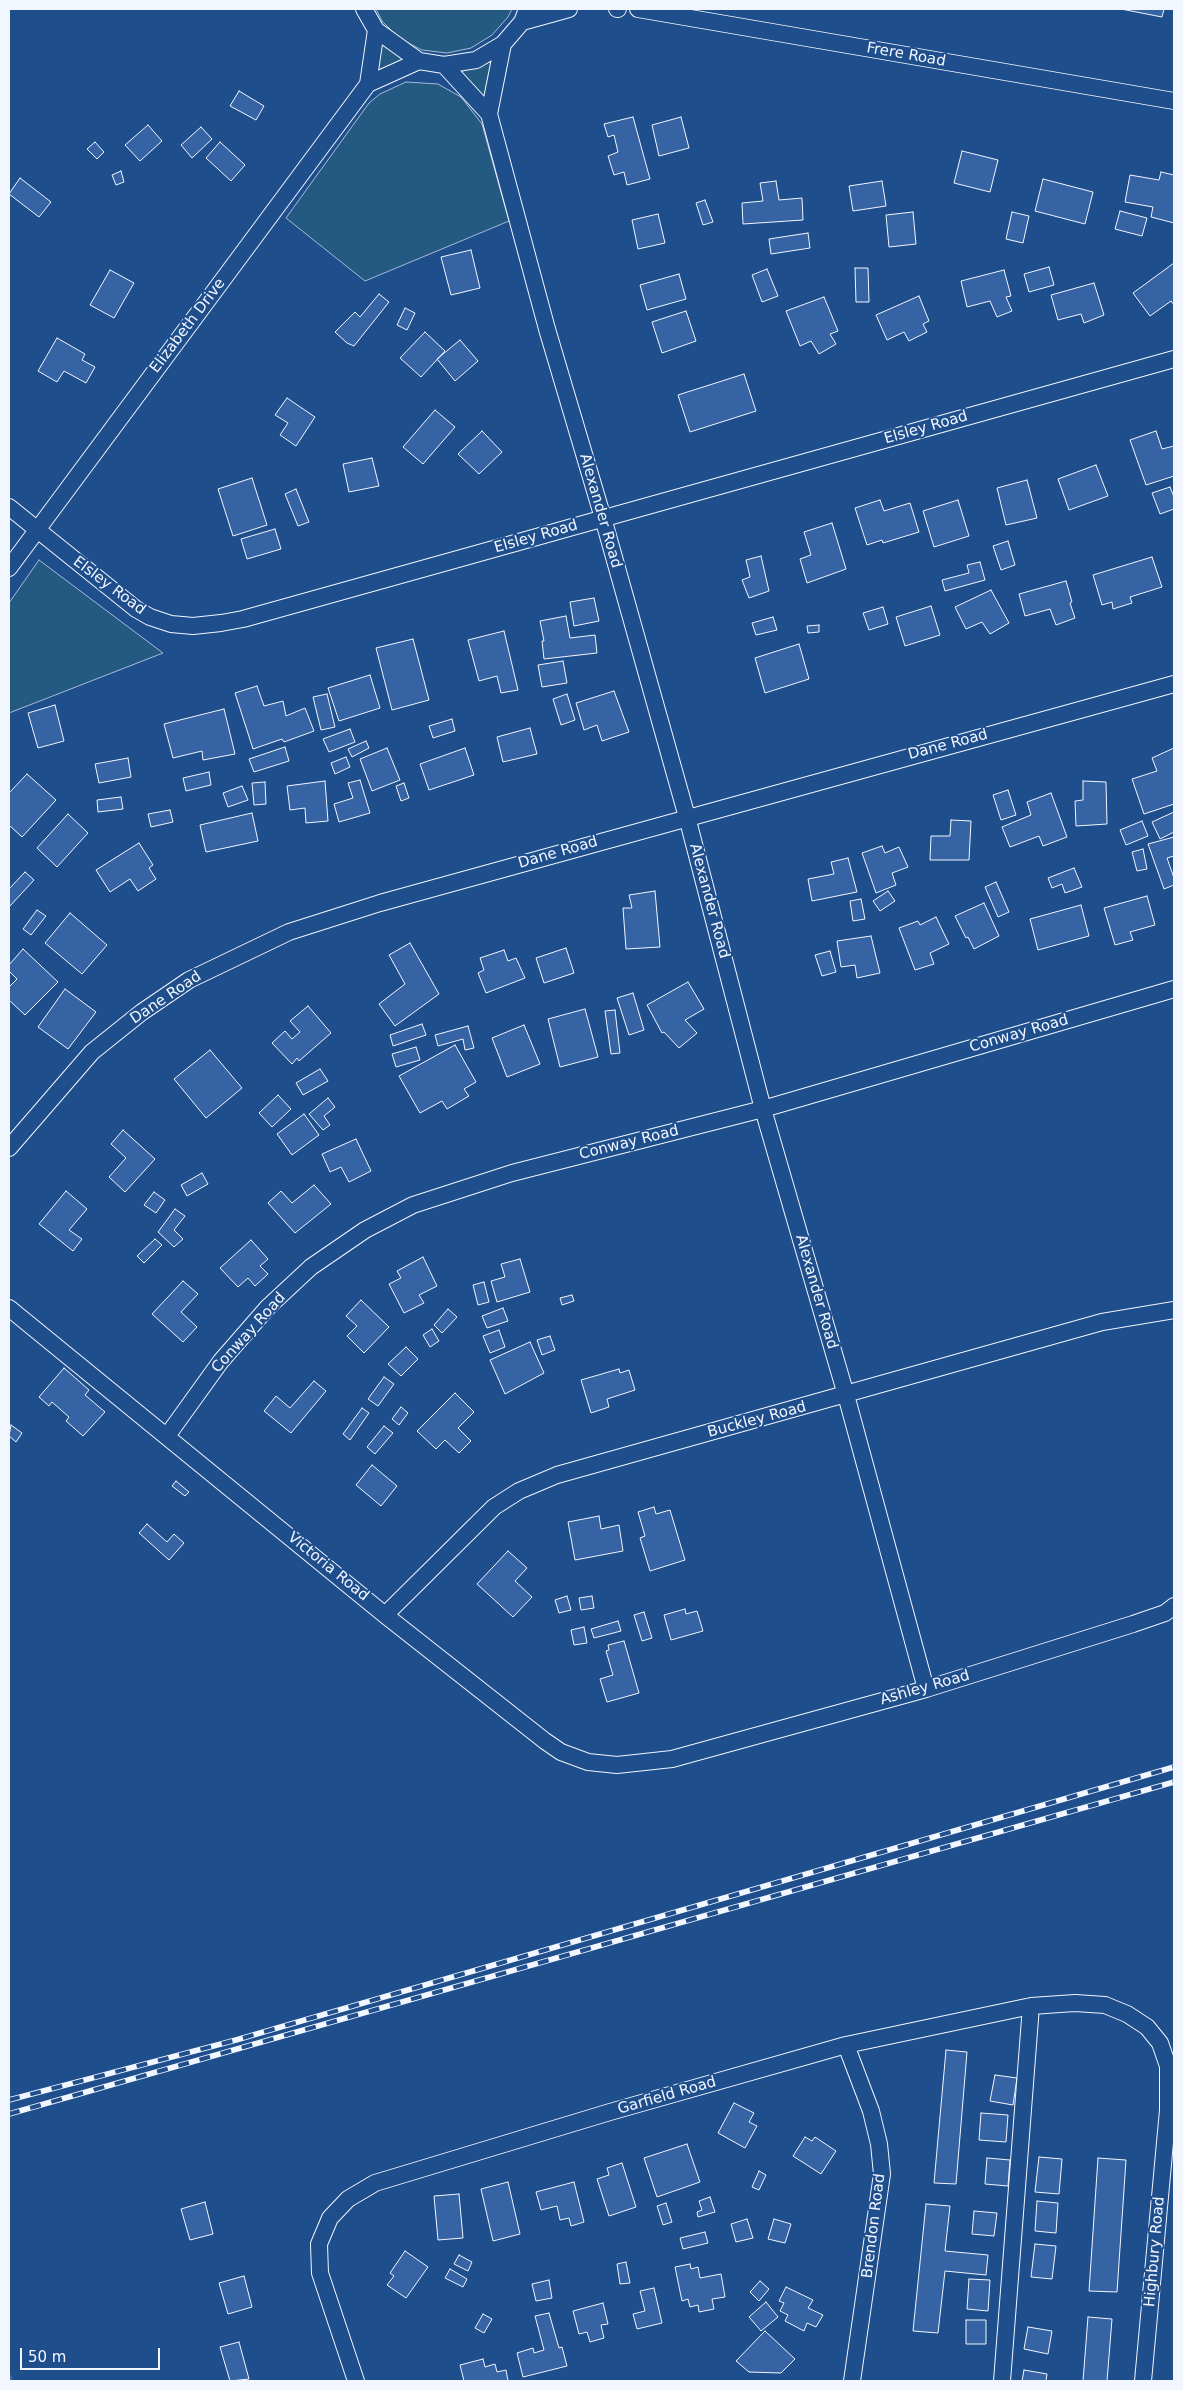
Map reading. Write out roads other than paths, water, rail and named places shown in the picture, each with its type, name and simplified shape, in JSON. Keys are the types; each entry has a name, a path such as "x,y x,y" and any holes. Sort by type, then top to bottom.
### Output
{"street":[{"path":"364,9 376,30 419,61 444,65 476,60 504,44 525,15 569,9"},
{"name":"Frere Road","path":"638,9 1174,101"},
{"name":"Elizabeth Drive","path":"9,568 35,530 368,84 376,30"},
{"name":"Alexander Road","path":"504,44 489,114 547,329 603,518 686,817 763,1109 846,1395 926,1689"},
{"name":"Elizabeth Drive","path":"368,84 419,61"},
{"name":"Alexander Road","path":"444,65 489,114"},
{"name":"Elsley Road","path":"9,507 35,530 136,609 171,624 193,626 243,619 1174,358"},
{"name":"Dane Road","path":"9,1148 92,1052 142,1012 188,980 289,932 380,903 686,817 1174,684"},
{"name":"Conway Road","path":"167,1436 221,1361 268,1307 312,1267 364,1230 413,1205 512,1173 763,1109 1174,989"},
{"name":"Victoria Road","path":"9,1308 386,1615 561,1752 588,1762 618,1765 672,1759"},
{"name":"Buckley Road","path":"386,1615 494,1507 519,1491 557,1475 1102,1322 1174,1310"},
{"name":"Ashley Road","path":"672,1759 926,1689 1166,1613 1174,1606"},
{"name":"Garfield Road","path":"356,2381 320,2273 319,2244 330,2218 348,2199 376,2183 610,2112 846,2045 1031,2006 1076,2003"},
{"name":"Highbury Road","path":"1076,2003 1105,2005 1133,2018 1160,2043 1168,2066 1168,2110 1143,2381"},
{"path":"1002,2381 1031,2006"},
{"name":"Brendon Road","path":"846,2045 871,2111 879,2144 882,2174 878,2216 852,2381"}],"waterway":[{"path":"9,2377 10,2381"}],"railway":[{"path":"9,2100 236,2040 1174,1767"},
{"path":"9,2114 1174,1782"}]}
